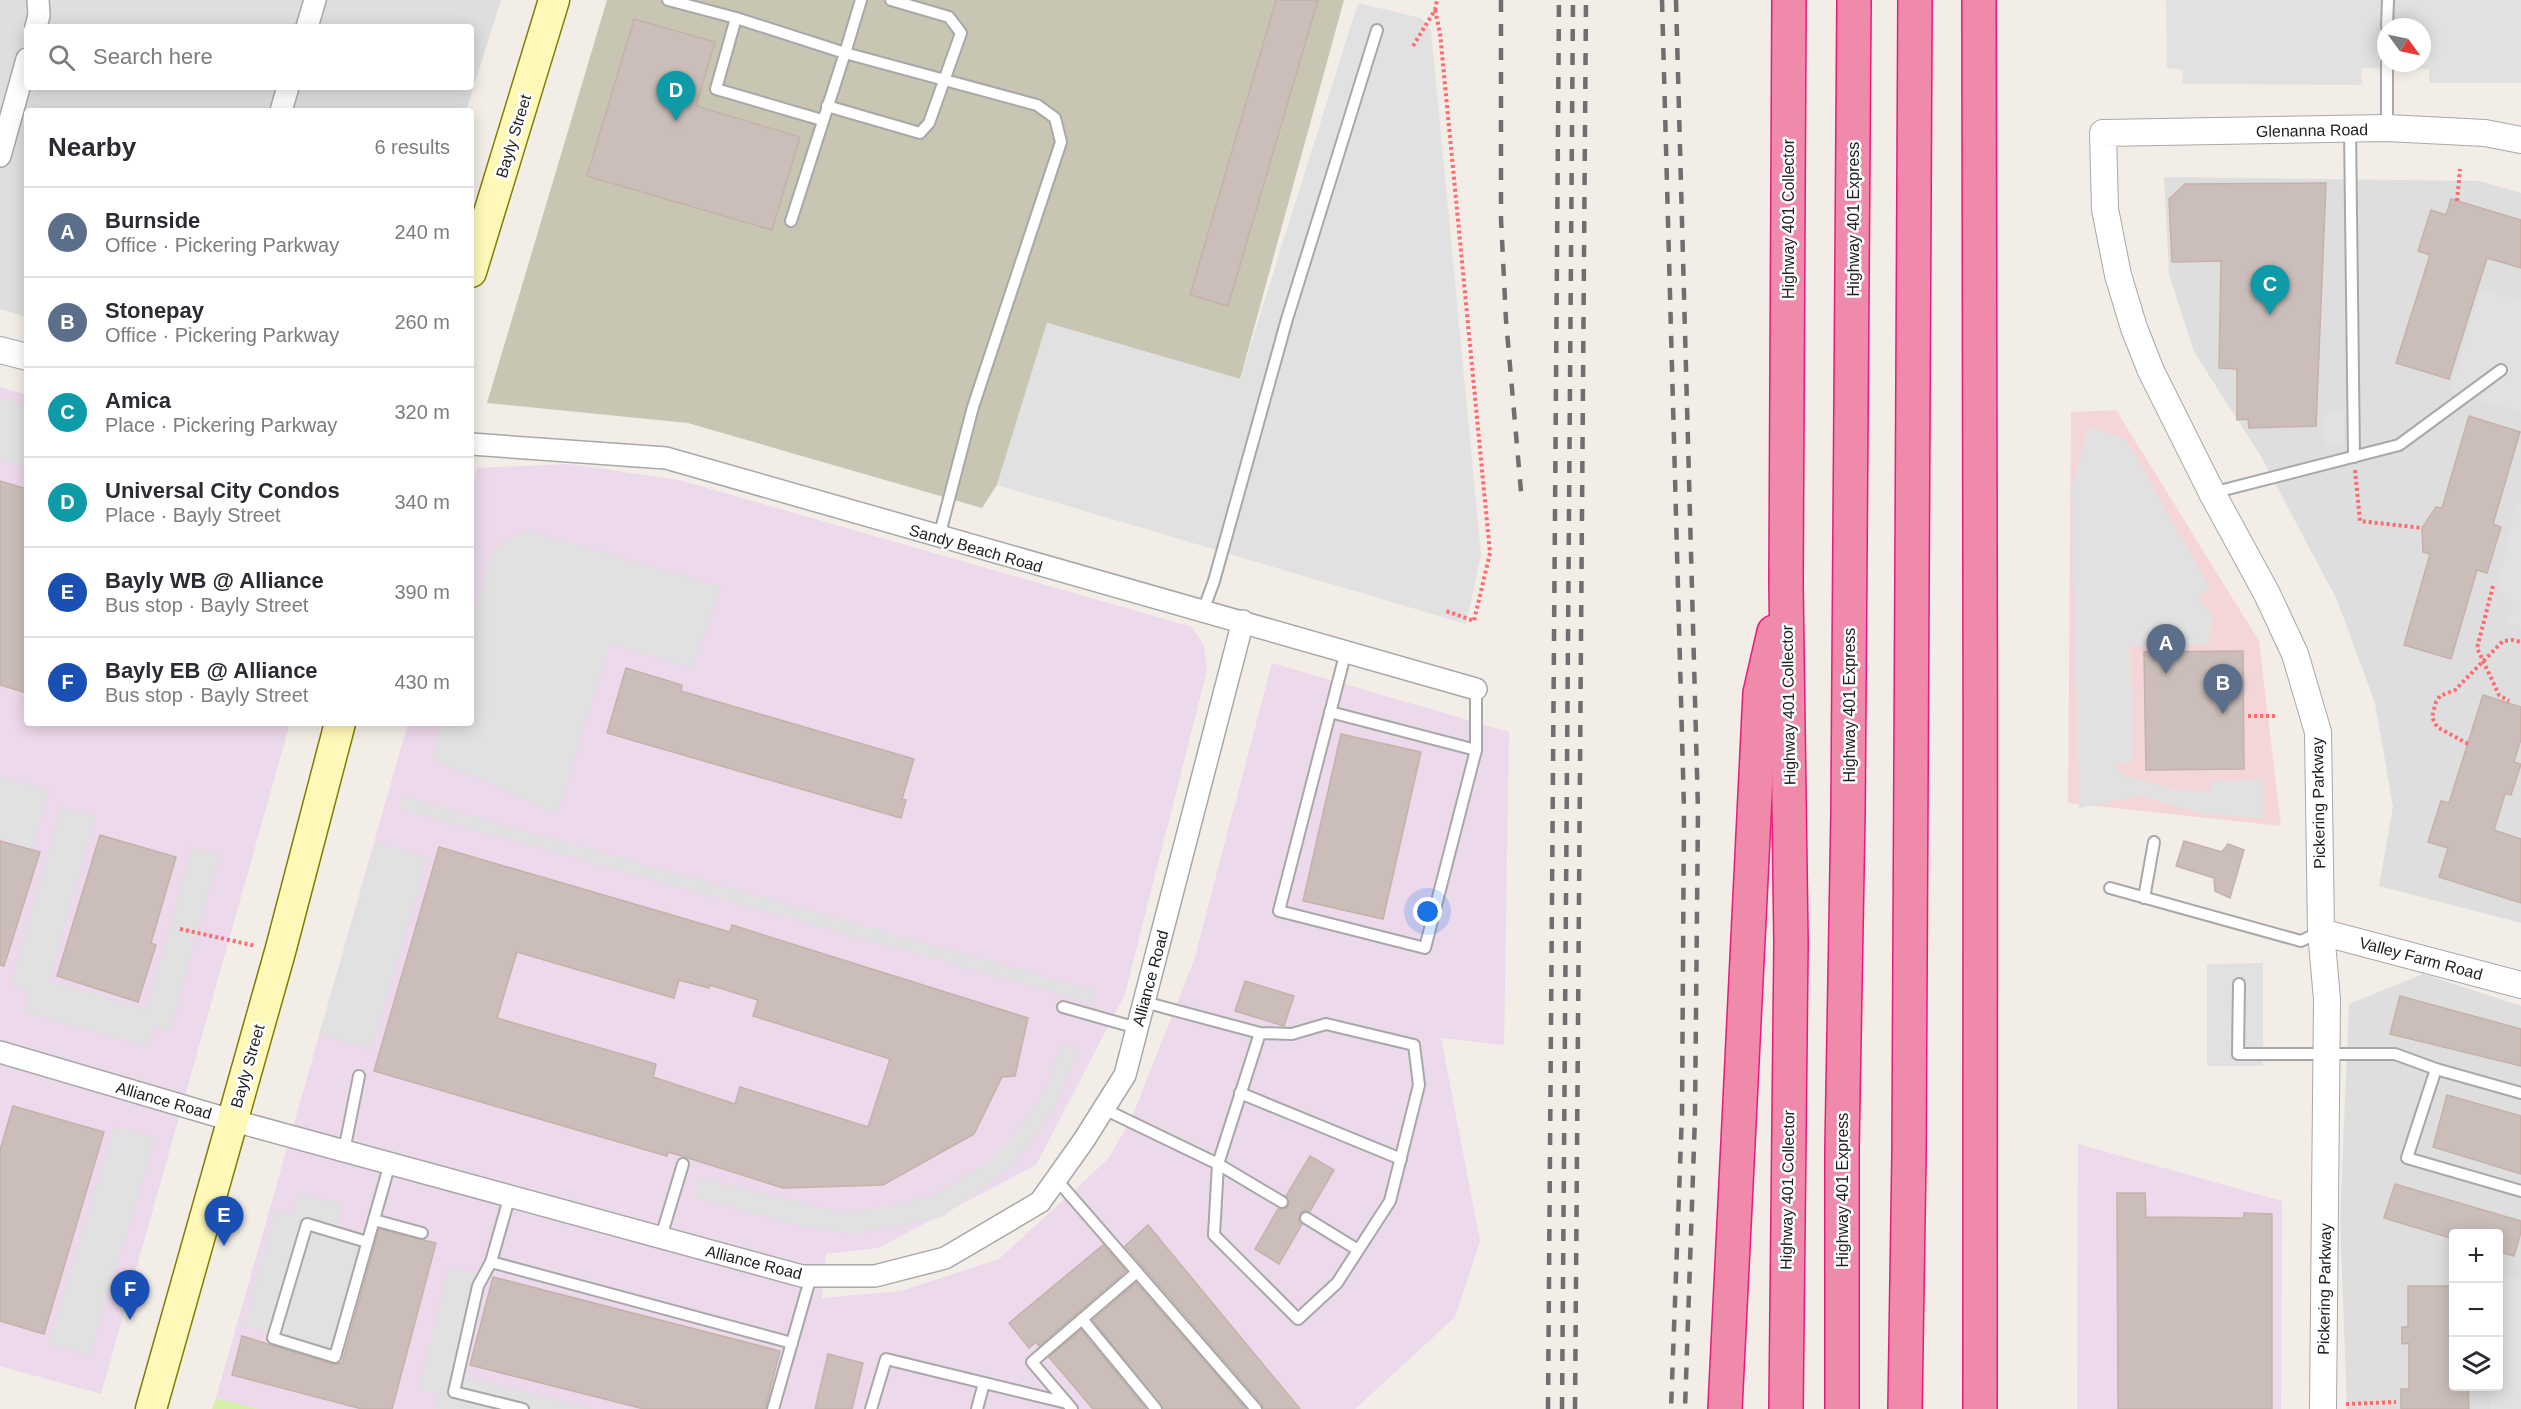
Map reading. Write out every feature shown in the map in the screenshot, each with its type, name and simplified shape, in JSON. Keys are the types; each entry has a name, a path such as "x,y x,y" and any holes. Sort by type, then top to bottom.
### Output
{"highway":[{"name":"Highway 401 Collector","path":"1786,1409 1791,943 1786,583 1789,0"},
{"name":"Highway 401 Express","path":"1842,1409 1842,1149 1848,789 1854,0"},
{"path":"1905,1409 1909,1154 1915,0"},
{"path":"1979,0 1977,392 1983,1075 1980,1409"},
{"path":"1725,1409 1760,693 1786,583"}],"main road":[{"name":"Bayly Street","path":"474,253 555,0"},
{"name":"Bayly Street","path":"151,1409 280,952 339,726"}],"street":[{"path":"37,24 38,0"},
{"path":"308,24 315,0"},
{"path":"0,156 18,131 24,83"},
{"path":"282,108 287,90"},
{"name":"Glenanna Road","path":"2103,133 2387,128 2485,133 2521,140"},
{"name":"Pickering Parkway","path":"2103,133 2105,209 2118,275 2134,328 2151,371 2212,493 2262,584 2295,654 2318,732 2321,932 2327,999 2323,1406"},
{"path":"0,350 24,356"},
{"name":"Sandy Beach Road","path":"474,444 666,458 1476,689"},
{"name":"Alliance Road","path":"0,1052 231,1120 802,1276 875,1276 945,1258 1040,1202 1125,1075 1243,621"},
{"name":"Valley Farm Road","path":"2321,932 2521,985"}],"lane":[{"path":"668,0 1037,105 1055,118 1061,142 973,407 939,537"},
{"path":"791,221 861,0"},
{"path":"827,106 920,133 929,123 960,33 949,17 891,0"},
{"path":"2387,18 2388,0"},
{"path":"736,18 716,89 822,120"},
{"path":"1203,611 1214,581 1287,319 1377,30"},
{"path":"2387,72 2387,128"},
{"path":"2350,129 2354,457"},
{"path":"2212,493 2399,445 2501,370"},
{"path":"1346,651 1279,911 1425,948 1476,750 1476,689"},
{"path":"1330,712 1476,750"},
{"path":"2144,898 2154,842"},
{"path":"2110,888 2301,940 2321,932"},
{"path":"2239,984 2238,1054 2395,1054 2436,1069 2521,1093"},
{"path":"1144,1002 1260,1034 1292,1034 1326,1024 1414,1045 1419,1085 1390,1201 1337,1283 1298,1319 1214,1235 1218,1164 1260,1034"},
{"path":"1063,1007 1137,1028"},
{"path":"2436,1069 2407,1158 2521,1191"},
{"path":"344,1151 359,1076"},
{"path":"1240,1094 1401,1159"},
{"path":"1104,1109 1218,1164 1282,1202"},
{"path":"367,1242 307,1224 273,1338 335,1357 390,1163"},
{"path":"661,1237 683,1164"},
{"path":"1056,1179 1256,1409"},
{"path":"510,1196 491,1262 478,1286 454,1392 523,1409"},
{"path":"1306,1218 1358,1250"},
{"path":"374,1220 422,1233"},
{"path":"491,1262 792,1343"},
{"path":"1069,1406 1032,1362 1137,1272"},
{"path":"773,1409 811,1276"},
{"path":"1082,1319 1156,1409"},
{"path":"871,1409 886,1359 1069,1406"},
{"path":"977,1409 984,1383"}],"path":[{"path":"1413,46 1435,10 1437,0"},
{"path":"1435,10 1440,33 1490,553 1474,621 1446,611"},
{"path":"2457,201 2460,169"},
{"path":"2354,457 2360,520 2422,528"},
{"path":"2493,586 2477,648 2499,694 2509,701"},
{"path":"2468,744 2437,727 2432,717 2436,702 2440,696 2455,690 2503,641 2521,642"},
{"path":"2248,716 2275,716"},
{"path":"180,929 280,952"},
{"path":"2323,1406 2396,1402"}],"shaded area":[{"path":"0,0 501,0 474,86 474,24 24,24 24,90 473,90 467,108 24,108 24,316 0,309"},
{"path":"607,0 1344,0 1240,379 1047,323 997,485 982,508 688,423 487,403"},
{"path":"2166,0 2521,0 2521,83 2429,83 2431,18 2377,18 2377,68 2361,68 2362,85 2182,84 2183,70 2167,68"},
{"path":"1358,3 1421,18 1431,30 1481,555 1466,624 997,485 1047,323 1240,379"},
{"path":"2164,177 2479,181 2521,193 2521,923 2379,886 2393,807 2375,703 2337,600 2259,453 2194,352 2169,274"},
{"path":"2481,290 2521,301 2521,412 2449,392"},
{"path":"0,387 24,394 24,726 289,726 101,1394 0,1366"},
{"path":"0,398 24,405 24,466 0,459"},
{"path":"2116,410 2259,641 2281,826 2068,803 2071,412"},
{"path":"2324,412 2344,413 2344,445 2324,445"},
{"path":"2088,427 2123,438 2134,453 2210,588 2197,597 2212,613 2209,644 2130,646 2132,762 2114,764 2122,775 2175,789 2210,792 2211,782 2262,779 2264,819 2199,813 2140,796 2079,808 2072,488"},
{"path":"569,464 679,480 1192,627 1204,646 1207,670 1125,994 1036,1165 878,1248 826,1254 822,1298 901,1291 999,1259 1108,1159 1131,1120 1194,960 1272,663 1509,732 1504,1045 1441,1038 1480,1241 1455,1317 1355,1409 258,1409 216,1398 407,726 474,726 474,484 477,468"},
{"path":"2516,502 2521,503 2521,627 2508,623 2513,607 2498,586"},
{"path":"526,530 721,587 692,668 610,644 557,814 432,758 441,726 474,726 474,613 494,550"},
{"path":"0,777 49,791 32,848 0,839"},
{"path":"403,797 1096,991 1092,1003 400,809"},
{"path":"61,807 95,817 49,982 147,1009 192,847 219,855 170,1031 154,1027 148,1047 24,1012 30,991 11,985"},
{"path":"376,843 428,858 371,1050 319,1034"},
{"path":"2263,963 2263,1066 2207,1066 2207,964"},
{"path":"2423,974 2521,1006 2521,1409 2347,1409 2340,1221 2349,1004"},
{"path":"1061,1045 1079,1048 1055,1107 1014,1165 942,1217 855,1234 803,1227 694,1198 699,1178 846,1214 928,1197 982,1168 1015,1135 1047,1088"},
{"path":"115,1126 156,1138 89,1356 48,1344"},
{"path":"2078,1144 2282,1201 2281,1409 2077,1409"},
{"path":"298,1193 342,1204 337,1226 369,1234 339,1351 244,1327 275,1210 292,1214"},
{"path":"449,1267 487,1276 462,1376 594,1409 434,1409 438,1395 418,1390"},
{"path":"2503,1274 2521,1280 2521,1409 2490,1409 2490,1391 2503,1391"}],"green space":[{"path":"216,1398 258,1409 212,1409"}],"building":[{"path":"1276,0 1318,0 1228,306 1190,295"},
{"path":"634,19 715,42 696,106 800,137 772,230 587,176"},
{"path":"2326,183 2316,426 2249,428 2248,419 2237,420 2237,369 2219,368 2221,261 2172,262 2169,199 2185,184"},
{"path":"2451,199 2521,220 2521,268 2487,258 2449,379 2396,363 2430,255 2418,251 2431,210 2446,215"},
{"path":"2469,416 2520,432 2493,524 2501,527 2487,573 2477,570 2451,659 2404,645 2430,554 2423,552 2422,528 2436,507 2442,508"},
{"path":"0,481 24,488 24,692 0,685"},
{"path":"2243,651 2244,769 2146,770 2144,652"},
{"path":"626,668 682,685 681,691 914,759 902,799 906,800 901,818 607,733"},
{"path":"2483,695 2521,707 2521,739 2514,762 2521,764 2511,795 2505,794 2494,830 2521,839 2521,903 2439,877 2448,848 2428,842 2441,801 2449,803"},
{"path":"1341,734 1421,752 1383,919 1303,901"},
{"path":"100,835 176,857 151,943 156,945 138,1002 57,976"},
{"path":"0,841 40,852 4,966 0,965"},
{"path":"2184,841 2222,852 2228,844 2244,850 2230,898 2215,891 2214,878 2176,866"},
{"path":"439,847 730,932 732,925 1028,1018 1015,1076 1002,1077 974,1134 883,1185 783,1188 668,1152 667,1156 374,1071","holes":["517,952 674,998 679,980 709,988 710,985 758,1000 753,1016 890,1059 868,1127 740,1087 735,1104 653,1077 656,1064 497,1018"]},
{"path":"1245,981 1294,996 1284,1026 1235,1011"},
{"path":"2400,996 2521,1029 2521,1066 2390,1034"},
{"path":"2447,1095 2521,1116 2521,1174 2433,1147"},
{"path":"13,1106 104,1132 44,1334 0,1321 0,1150"},
{"path":"1310,1156 1334,1170 1310,1211 1303,1211 1299,1215 1299,1221 1302,1224 1279,1264 1255,1249 1278,1209 1285,1209 1289,1205 1286,1196"},
{"path":"2395,1184 2521,1221 2521,1232 2514,1256 2503,1253 2503,1229 2449,1229 2449,1238 2384,1218"},
{"path":"2117,1193 2145,1193 2146,1217 2244,1218 2244,1213 2272,1214 2272,1409 2118,1409"},
{"path":"1148,1225 1300,1409 1263,1409 1262,1404 1125,1246"},
{"path":"379,1229 436,1243 392,1409 362,1409 232,1375 242,1336 333,1364 342,1363"},
{"path":"1103,1245 1126,1271 1039,1346 1036,1342 1029,1348 1009,1323"},
{"path":"493,1277 780,1351 765,1409 644,1409 470,1365"},
{"path":"1136,1283 1246,1409 1163,1409 1093,1320"},
{"path":"2408,1286 2449,1286 2449,1391 2468,1391 2469,1409 2401,1409 2401,1389 2409,1389 2409,1343 2402,1344 2402,1327 2408,1327"},
{"path":"1081,1330 1146,1409 1093,1409 1049,1357"},
{"path":"828,1354 863,1363 852,1409 815,1409"}],"railway":[{"path":"1501,0 1501,219 1506,320 1522,503"},
{"path":"1548,1409 1559,0"},
{"path":"1562,1409 1573,0"},
{"path":"1575,1409 1586,0"},
{"path":"1662,0 1684,809 1682,1113 1671,1409"},
{"path":"1676,0 1698,810 1695,1116 1685,1409"}],"place":[{"name":"Universal City Condos","path":"676,121"},
{"name":"Amica","path":"2270,315"},
{"name":"Burnside","path":"2166,674"},
{"name":"Stonepay","path":"2223,714"},
{"name":"Bayly WB @ Alliance","path":"224,1246"},
{"name":"Bayly EB @ Alliance","path":"130,1320"}]}
